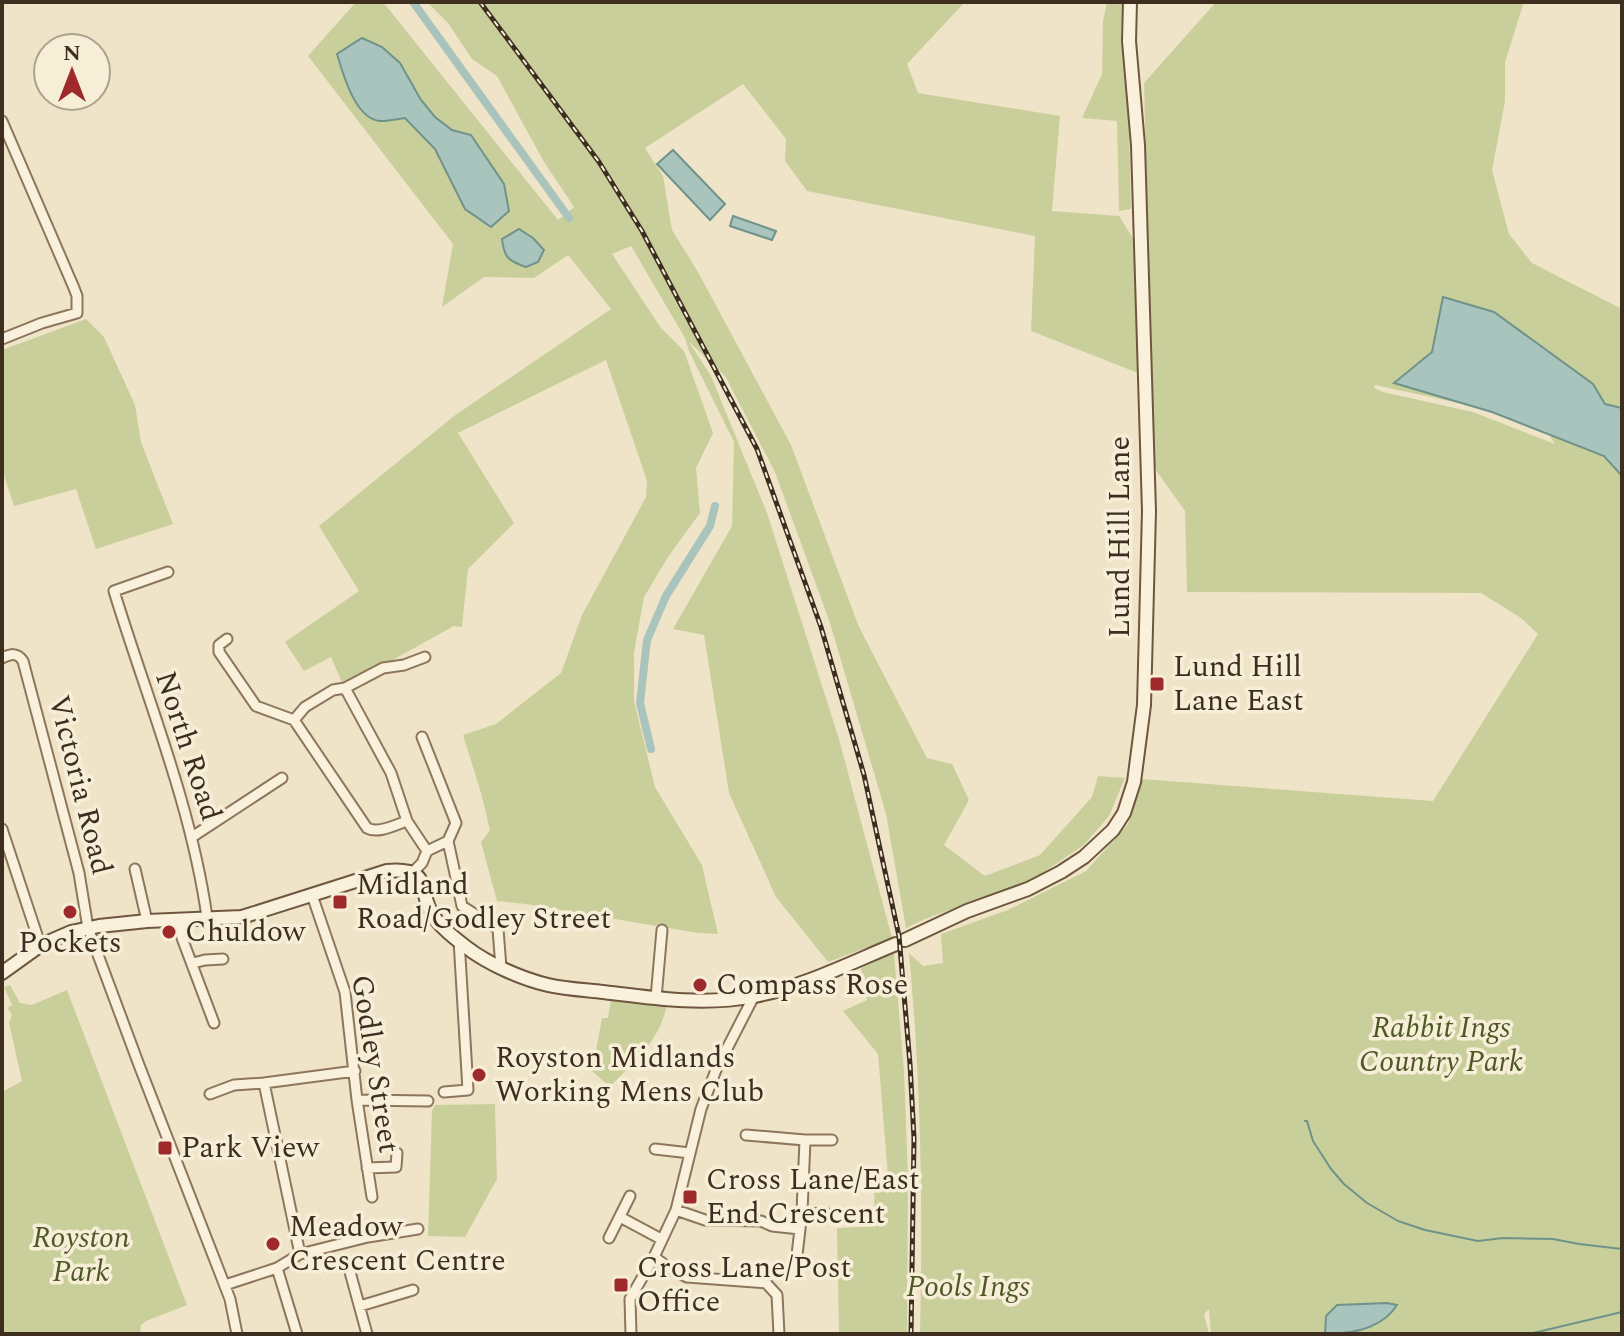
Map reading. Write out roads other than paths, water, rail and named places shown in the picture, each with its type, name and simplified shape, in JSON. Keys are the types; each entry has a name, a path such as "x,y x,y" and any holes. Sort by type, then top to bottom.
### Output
{"main road":[{"name":"Lund Hill Lane","path":"413,872 420,878 435,919 467,948 501,968 548,985 656,998 701,1000 754,996 811,980 967,911 1028,889 1084,857 1113,830 1124,813 1134,782 1144,705 1149,511 1138,145 1129,41 1130,2"},
{"path":"2,973 41,945 63,934 147,921 251,915 387,871 413,872"}],"street":[{"path":"2,121 74,288 77,313 2,339"},
{"name":"North Road","path":"168,572 114,591 180,790 207,917"},
{"path":"227,639 219,645 219,652 256,706 294,720 367,828 378,830 407,821"},
{"name":"Victoria Road","path":"2,658 20,656 23,661 79,873 88,928"},
{"path":"294,720 305,707 333,690 345,688 383,668 404,665 425,657"},
{"path":"345,688 391,773 407,821 427,851"},
{"path":"422,737 456,823 448,841 462,906 498,929 501,968"},
{"path":"192,837 282,778"},
{"path":"2,829 41,945"},
{"path":"413,872 422,863 427,851 448,841"},
{"path":"135,869 147,921"},
{"name":"Godley Street","path":"312,895 345,992 372,1197"},
{"path":"180,919 182,938 214,1023"},
{"path":"88,928 225,1285 237,1334"},
{"path":"656,998 662,930"},
{"path":"444,1092 468,1090 459,940"},
{"path":"193,963 223,959"},
{"path":"631,1334 630,1299 676,1210 701,1109 716,1070 754,996"},
{"path":"210,1094 234,1085 355,1071"},
{"path":"264,1083 300,1254"},
{"path":"357,1100 428,1101"},
{"path":"746,1135 832,1140"},
{"path":"797,1255 805,1140"},
{"path":"655,1149 690,1153"},
{"path":"367,1168 396,1171 397,1153"},
{"path":"609,1238 630,1196"},
{"path":"676,1210 705,1220 761,1221 772,1226 800,1229"},
{"path":"802,1212 837,1215"},
{"path":"620,1217 661,1239"},
{"path":"225,1285 277,1268 300,1254 368,1237 418,1229"},
{"path":"654,1257 687,1277 766,1283 777,1295 779,1334"},
{"path":"347,1261 367,1334"},
{"path":"277,1268 297,1334"},
{"path":"360,1306 413,1290"}],"water":[{"path":"362,38 382,47 400,63 421,100 435,117 452,130 471,135 504,184 509,211 491,227 465,209 435,149 405,118 380,121 371,118 357,104 337,54"},
{"path":"673,150 725,204 710,220 657,164"},
{"path":"733,216 776,231 772,240 730,226"},
{"path":"519,229 544,250 538,262 526,267 508,258 503,245 502,239"},
{"path":"1443,297 1494,312 1593,384 1605,404 1622,408 1622,476 1604,456 1492,412 1394,383 1432,352"},
{"path":"1337,1305 1397,1305 1375,1325 1346,1333 1325,1334 1326,1316"}],"waterway":[{"path":"413,2 569,218"},
{"path":"651,749 640,703 647,640 666,596 710,526 715,506"},
{"path":"1305,1121 1313,1141 1344,1184 1367,1203 1398,1221 1478,1241 1553,1239 1622,1249"},
{"path":"1529,1334 1622,1312"}],"railway":[{"path":"480,2 599,162 642,231 757,449 821,627 864,775 899,936 914,1138 911,1334"}],"place":[{"name":"Lund Hill Lane East","path":"1157,684"},
{"name":"Midland Road/Godley Street","path":"340,902"},
{"name":"Pockets","path":"70,912"},
{"name":"Chuldow","path":"169,932"},
{"name":"Compass Rose","path":"700,985"},
{"name":"Royston Midlands Working Mens Club","path":"479,1075"},
{"name":"Park View","path":"165,1148"},
{"name":"Cross Lane/East End Crescent","path":"690,1197"},
{"name":"Meadow Crescent Centre","path":"273,1244"},
{"name":"Cross Lane/Post Office","path":"621,1285"}],"park label":[{"name":"Rabbit Ings Country Park","path":"1441,1045"},
{"name":"Royston Park","path":"81,1255"},
{"name":"Pools Ings","path":"968,1287"}]}
